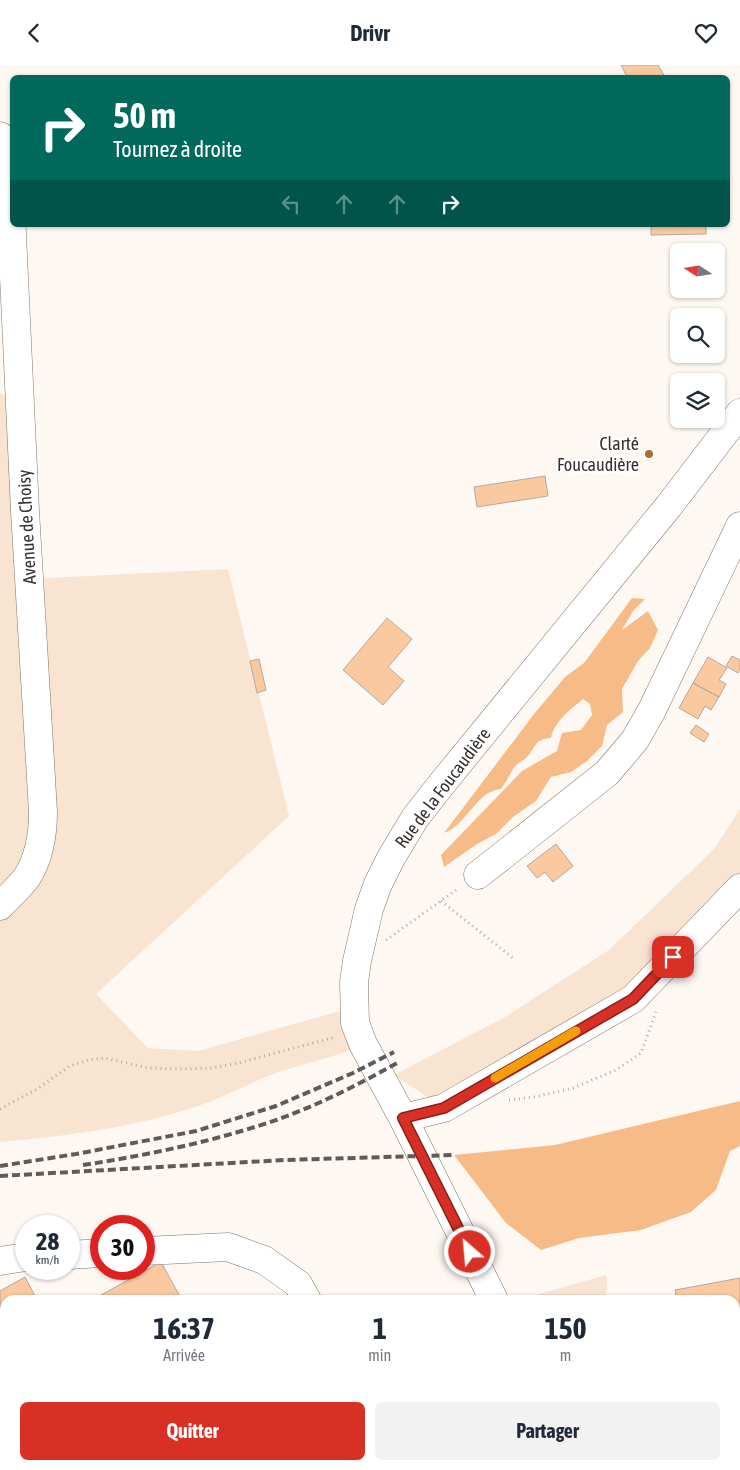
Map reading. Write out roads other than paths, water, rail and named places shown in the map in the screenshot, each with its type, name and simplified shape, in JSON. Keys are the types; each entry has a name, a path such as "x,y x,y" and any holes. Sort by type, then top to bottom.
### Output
{"street":[{"name":"Avenue de Choisy","path":"0,136 10,192"},
{"name":"Avenue de Choisy","path":"0,905 27,877 31,869 40,844 43,812 25,511 12,227"},
{"name":"Rue de la Foucaudière","path":"492,1295 358,1031 354,1007 354,981 369,909 378,884 391,858 415,818 668,507 740,413"},
{"path":"478,875 607,773 635,739 652,710 740,526"},
{"path":"403,1118 444,1108 633,999 740,888"},
{"path":"155,1250 228,1247 264,1260 298,1284 304,1295"},
{"path":"0,1261 15,1259"}],"railway":[{"path":"0,1166 76,1154 196,1131 276,1106 353,1073 394,1052"},
{"path":"83,1165 171,1149 258,1126 330,1098 399,1062"},
{"path":"0,1176 284,1160 454,1155"}],"place":[{"name":"Clarté Foucaudière","path":"649,454"}]}
